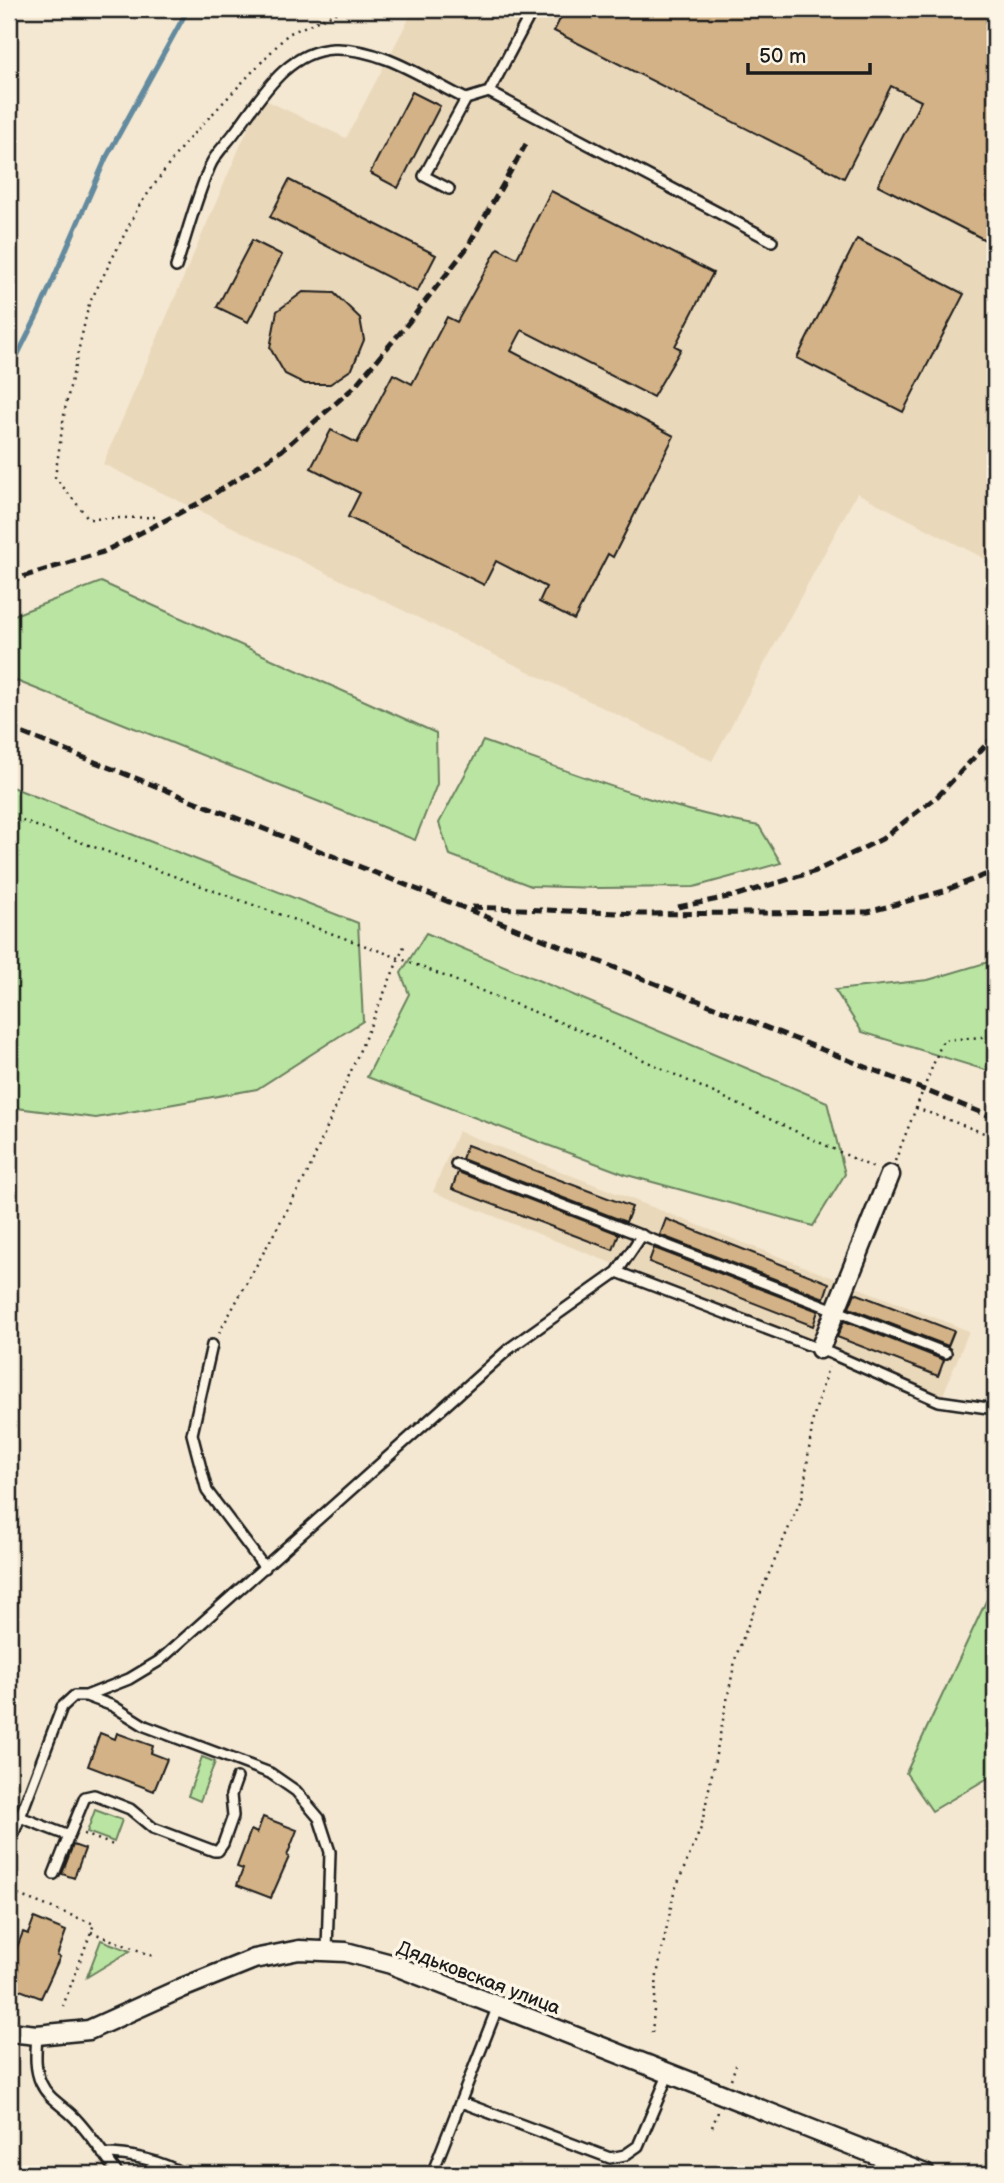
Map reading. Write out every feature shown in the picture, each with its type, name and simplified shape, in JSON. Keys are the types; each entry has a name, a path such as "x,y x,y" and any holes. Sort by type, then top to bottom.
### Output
{"street":[{"path":"826,1352 836,1310 890,1175"},
{"name":"Дядьковская улица","path":"9,2032 37,2035 89,2030 181,1988 254,1959 299,1950 346,1952 391,1964 925,2174"}],"lane":[{"path":"449,189 424,176 466,100 489,92 533,9"},
{"path":"176,267 211,164 273,81 293,63 311,54 332,49 360,51 381,56 466,100"},
{"path":"489,92 772,241"},
{"path":"456,1164 946,1353"},
{"path":"86,1696 129,1679 159,1661 510,1348 617,1272 642,1235"},
{"path":"617,1272 826,1352 939,1401 995,1409"},
{"path":"212,1345 192,1434 207,1491 265,1568"},
{"path":"9,1846 62,1707 74,1696 86,1696 113,1706 145,1726 270,1773 296,1791 319,1818 330,1852 327,1951"},
{"path":"54,1874 85,1797 94,1795 135,1811 153,1828 218,1851 233,1816 231,1795 237,1779"},
{"path":"20,1817 70,1833"},
{"path":"432,2174 498,2006"},
{"path":"37,2035 36,2068 41,2083 48,2095 73,2116 118,2174"},
{"path":"461,2102 610,2158 625,2155 638,2146 669,2073"},
{"path":"103,2154 126,2154 162,2162 184,2174"}],"path":[{"path":"155,517 89,519 55,478 65,409 89,304 139,206 183,145 288,34 345,9"},
{"path":"9,816 399,958 582,1031 890,1175 943,1040 995,1036"},
{"path":"212,1345 308,1172 405,944"},
{"path":"916,1108 995,1138"},
{"path":"652,2034 657,1975 674,1892 701,1828 736,1656 803,1494 813,1419 826,1352"},
{"path":"9,1465 13,1461"},
{"path":"70,1833 113,1845"},
{"path":"18,1895 94,1924 63,2006"},
{"path":"91,1932 153,1956"},
{"path":"728,2087 736,2065"},
{"path":"712,2127 720,2106"}],"shaded area":[{"path":"414,9 995,9 995,564 857,493 712,761 103,464 261,98 346,138"},
{"path":"458,1131 969,1331 943,1395 433,1192"}],"green space":[{"path":"101,582 436,733 437,784 415,840 9,678 9,617"},
{"path":"483,741 654,800 759,826 781,863 694,887 598,888 531,886 450,855 439,823"},
{"path":"9,786 358,923 363,1021 257,1089 96,1118 9,1107"},
{"path":"426,933 827,1102 845,1174 813,1226 627,1175 367,1077 409,994 401,973"},
{"path":"995,960 995,1073 862,1032 835,990 928,980"},
{"path":"995,1582 995,1770 993,1775 932,1811 906,1773"},
{"path":"202,1757 215,1762 200,1801 188,1796"},
{"path":"95,1810 122,1820 114,1842 87,1832"},
{"path":"101,1940 130,1951 87,1977"}],"building":[{"path":"565,9 995,9 995,245 878,185 921,101 891,86 844,178 554,31"},
{"path":"412,92 440,106 398,188 370,173"},
{"path":"289,180 436,255 417,292 270,217"},
{"path":"551,191 713,273 675,346 681,349 653,397 522,330 511,351 674,436 613,557 608,554 574,620 539,602 546,587 496,561 484,585 348,517 360,493 311,468 331,430 357,443 393,374 412,384 447,317 457,322 498,248 517,258"},
{"path":"857,239 964,294 903,412 797,358"},
{"path":"252,240 282,255 248,322 217,307"},
{"path":"303,292 334,293 360,318 364,340 352,369 330,384 305,384 285,374 270,348 277,311"},
{"path":"467,1145 632,1207 626,1222 462,1159"},
{"path":"458,1172 619,1234 613,1250 452,1189"},
{"path":"666,1219 829,1283 824,1298 660,1235"},
{"path":"654,1248 818,1311 813,1326 649,1262"},
{"path":"855,1293 954,1331 948,1346 849,1308"},
{"path":"844,1321 944,1360 938,1376 837,1337"},
{"path":"100,1733 115,1739 117,1733 153,1746 151,1753 167,1759 154,1791 88,1766"},
{"path":"263,1817 297,1830 287,1856 289,1857 271,1898 237,1885 243,1869 237,1867 251,1830 257,1833"},
{"path":"73,1845 85,1849 74,1878 62,1874"},
{"path":"34,1918 66,1931 57,1956 60,1957 41,1998 9,1986 14,1970 9,1968 23,1932 28,1934"}],"waterway":[{"path":"9,372 38,314 106,158 188,9"}],"railway":[{"path":"9,581 103,552 201,502 281,451 352,389 405,327 467,248 526,144"},
{"path":"9,728 995,1118"},
{"path":"678,907 734,896 816,871 882,839 939,795 995,735"},
{"path":"472,907 640,914 868,912 944,891 995,871"}]}
